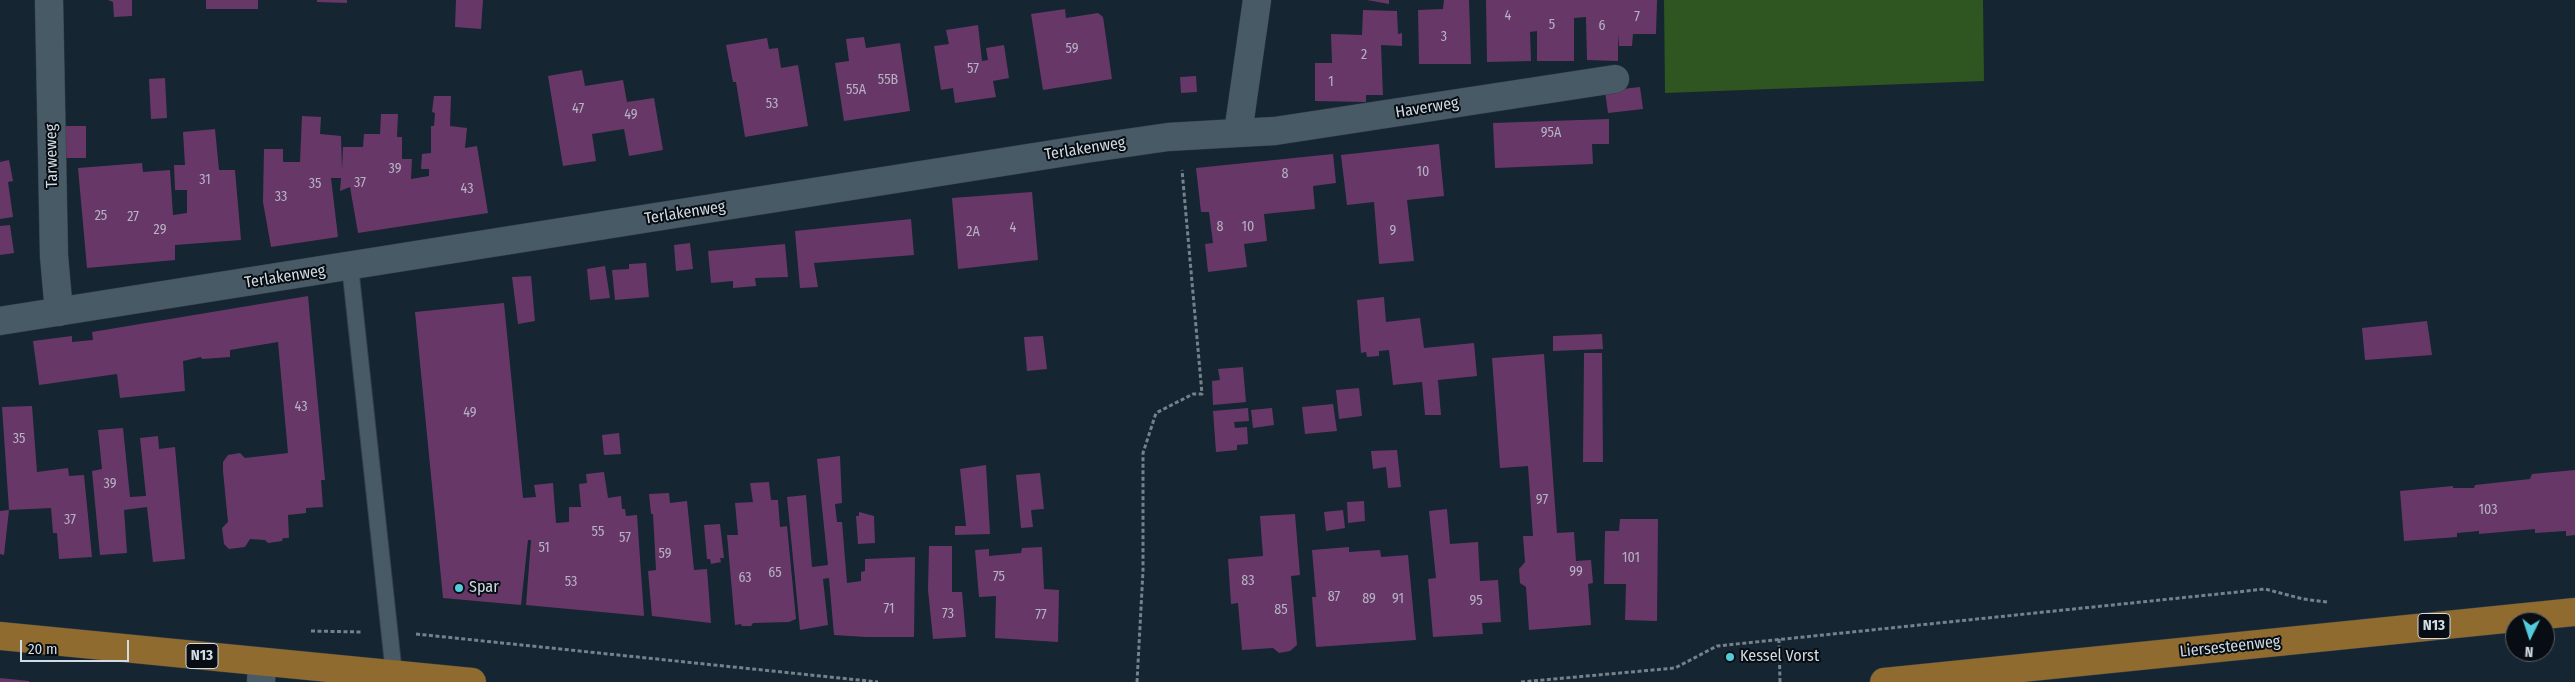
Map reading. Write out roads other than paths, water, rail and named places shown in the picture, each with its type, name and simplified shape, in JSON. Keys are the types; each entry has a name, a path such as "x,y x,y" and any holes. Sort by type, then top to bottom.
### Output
{"main road":[{"name":"Liersesteenweg","path":"1884,682 2575,612"},
{"name":"N13","path":"0,636 261,672 394,674 472,682"}],"street":[{"name":"Tarweweg","path":"48,0 54,256 60,312"},
{"path":"1238,133 1257,0"},
{"name":"Haverweg","path":"1238,133 1311,126 1615,79"},
{"name":"Terlakenweg","path":"0,321 1085,149 1179,136 1238,133"}],"lane":[{"path":"350,266 394,674"}],"place":[{"name":"Spar","path":"459,588"},
{"name":"Kessel Vorst","path":"1730,657"}]}
